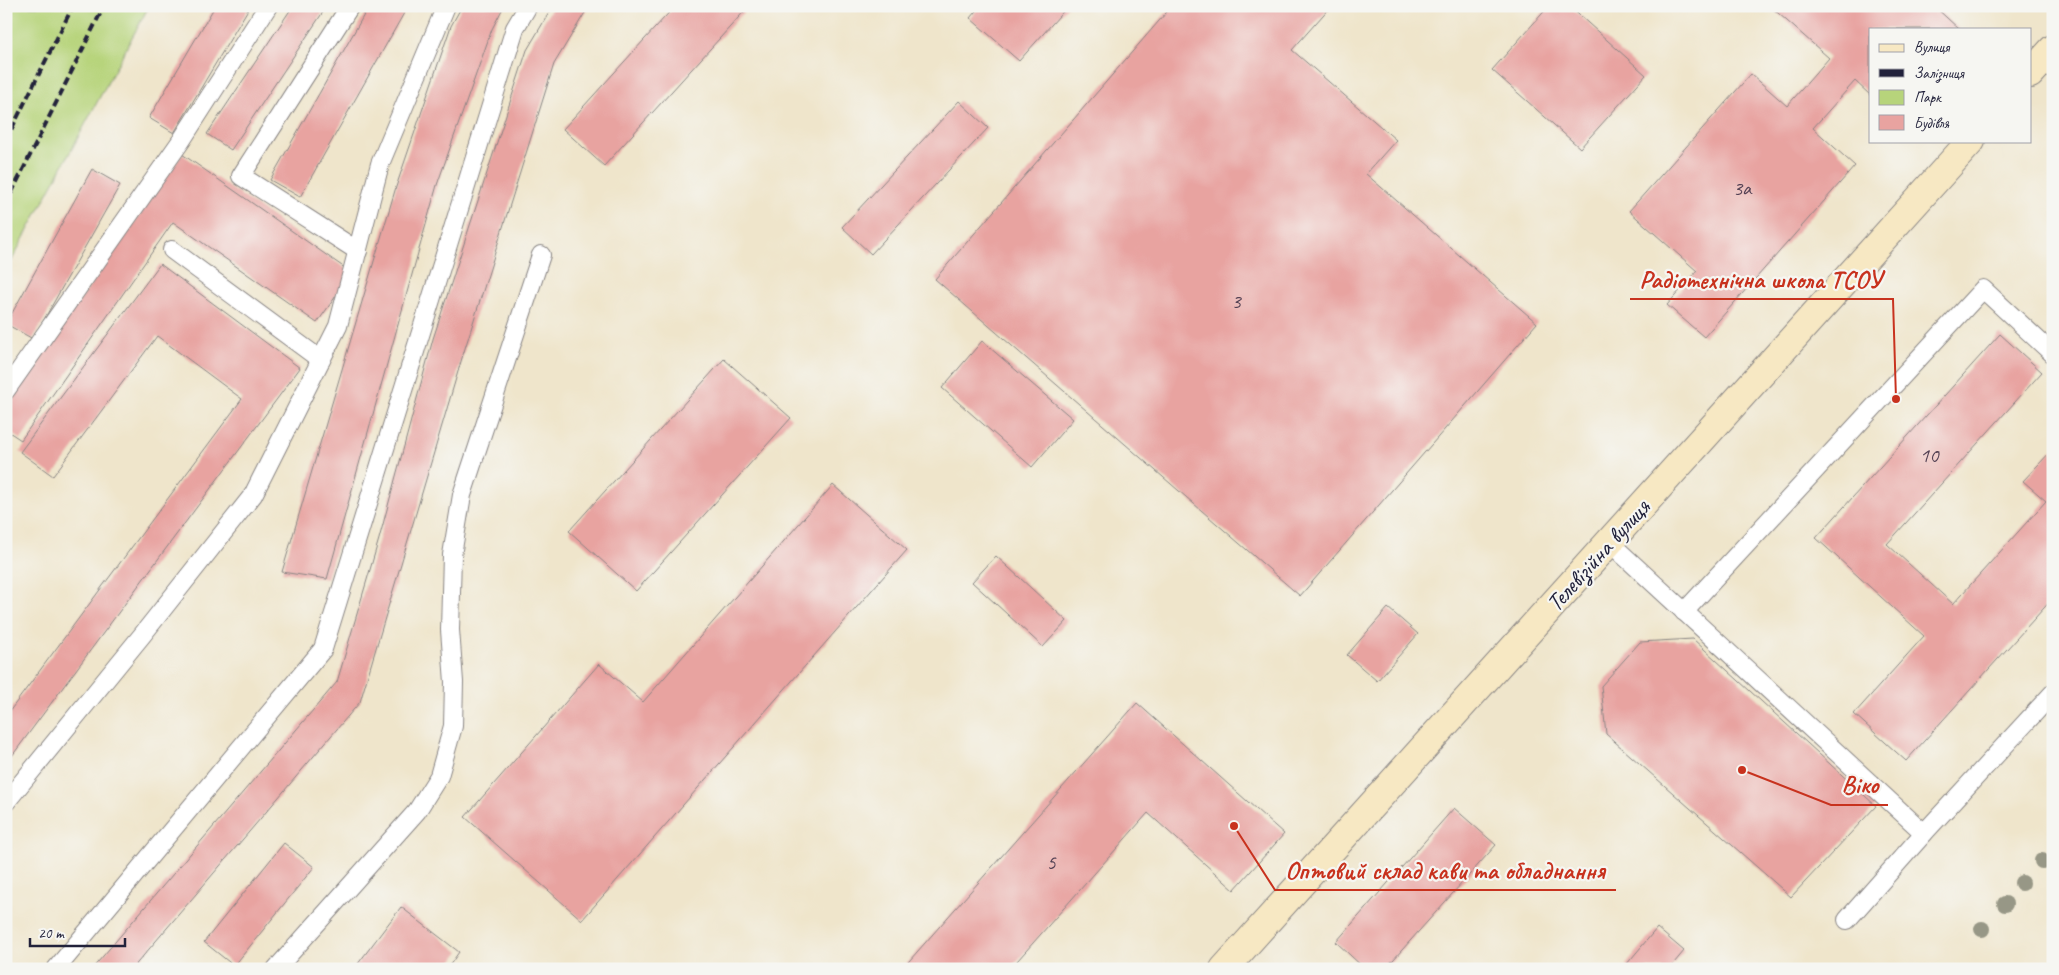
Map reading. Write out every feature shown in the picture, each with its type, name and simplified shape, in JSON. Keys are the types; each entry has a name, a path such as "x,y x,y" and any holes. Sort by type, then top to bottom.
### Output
{"street":[{"path":"2032,72 2053,49"},
{"name":"Телевізійна вулиця","path":"1224,969 1970,142"}],"lane":[{"path":"6,390 181,141 268,6"},
{"path":"350,6 241,176 358,251"},
{"path":"6,802 253,495 338,326 380,164 446,6"},
{"path":"56,969 323,649 515,28 528,6"},
{"path":"172,250 321,360"},
{"path":"276,969 417,811 439,776 453,726 454,682 450,630 452,555 462,495 541,255"},
{"path":"1684,612 1983,289 2053,354"},
{"path":"1609,542 1924,833"},
{"path":"1847,920 2053,693"}],"green space":[{"path":"6,6 149,6 6,271"}],"building":[{"path":"215,6 250,6 174,133 149,118"},
{"path":"293,6 327,6 231,150 207,134"},
{"path":"369,6 408,6 300,197 270,180"},
{"path":"462,6 504,6 492,29 437,185 327,579 282,572 396,187 451,26"},
{"path":"553,6 589,6 554,64 462,358 360,702 132,969 92,969 337,682 379,539 433,339 527,50"},
{"path":"675,6 749,6 604,166 563,129"},
{"path":"980,6 1068,6 1019,61 970,18"},
{"path":"1172,6 1331,6 1292,50 1396,140 1366,174 1537,323 1300,596 935,279"},
{"path":"1549,6 1569,6 1646,75 1580,148 1492,70"},
{"path":"1770,6 1934,6 1958,28 1869,28 1869,94 1855,81 1813,128 1855,166 1704,337 1667,305 1697,271 1629,211 1751,74 1787,106 1829,58"},
{"path":"959,101 988,128 871,254 842,227"},
{"path":"182,154 352,273 317,323 173,222 21,440 6,430 6,406"},
{"path":"92,169 120,185 33,339 6,324"},
{"path":"160,264 300,368 6,764 6,716 242,399 157,336 53,476 20,452"},
{"path":"2000,334 2042,372 1887,544 1953,604 2046,501 2023,481 2053,449 2053,598 1906,761 1854,714 1924,636 1816,538"},
{"path":"982,341 1073,419 1032,467 942,388"},
{"path":"724,359 791,418 636,591 569,531"},
{"path":"833,485 907,550 582,920 465,817 599,664 643,702"},
{"path":"996,556 1067,621 1043,647 972,582"},
{"path":"1388,608 1418,634 1377,681 1347,655"},
{"path":"1693,639 1876,806 1791,897 1606,734 1601,686 1640,642"},
{"path":"1137,703 1284,834 1234,890 1148,813 1010,969 902,969"},
{"path":"1454,808 1496,845 1385,969 1365,969 1336,942"},
{"path":"284,843 314,867 234,966 204,942"},
{"path":"401,907 459,952 447,969 354,969"},
{"path":"1657,928 1684,951 1669,969 1631,969 1626,965"}],"railway":[{"path":"6,140 73,6"},
{"path":"6,204 104,6"}],"place":[{"name":"Радіотехнічна школа ТСОУ","path":"1896,399"},
{"name":"Віко","path":"1742,770"},
{"name":"Оптовий склад кави та обладнання","path":"1234,826"}]}
